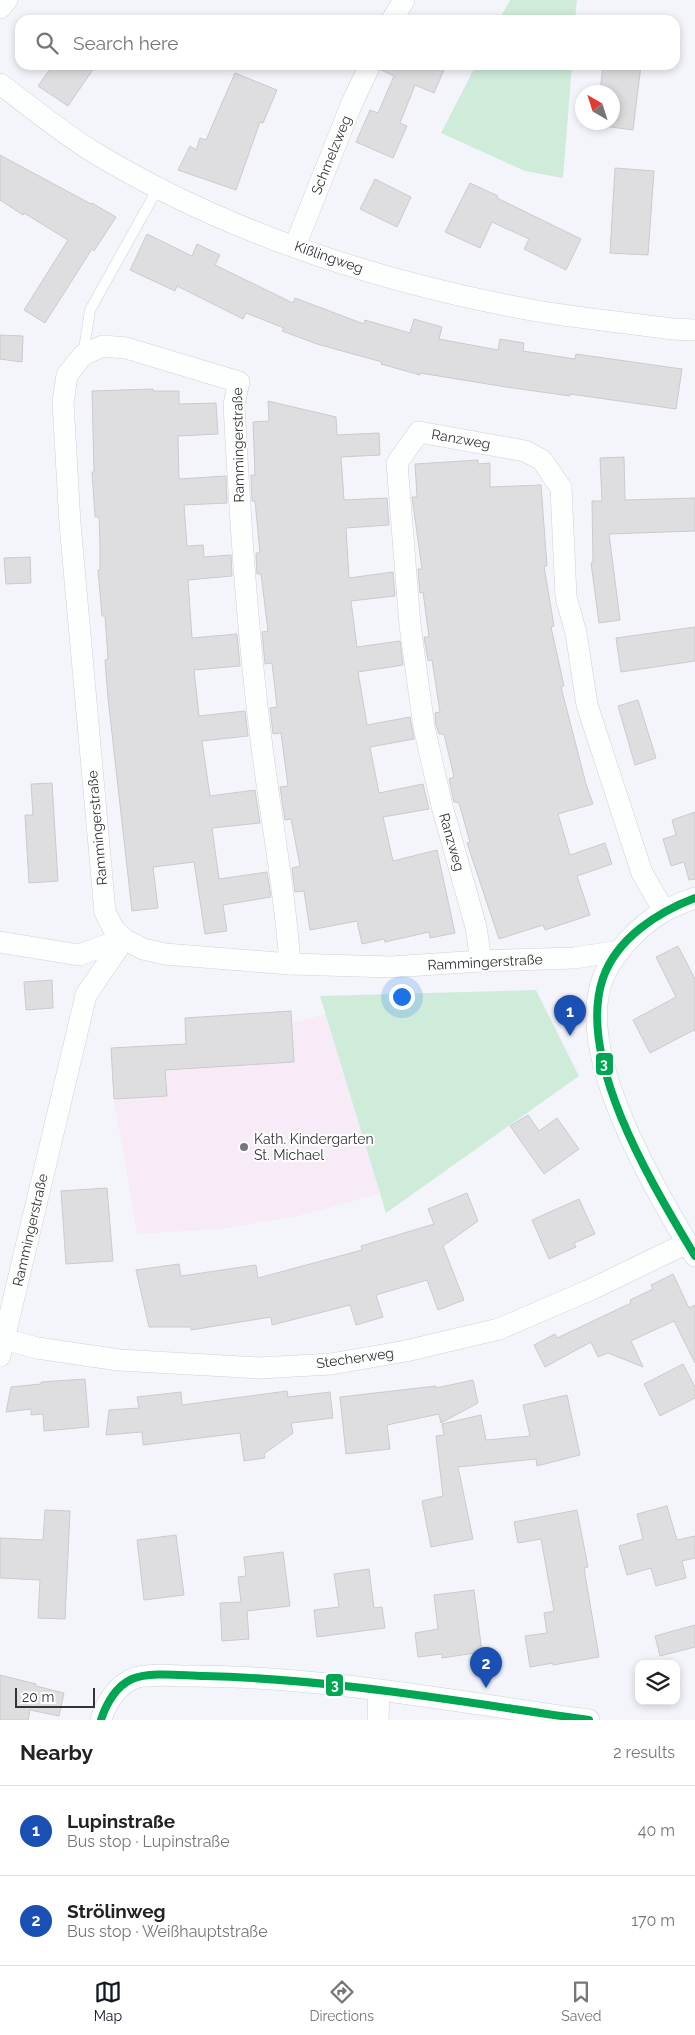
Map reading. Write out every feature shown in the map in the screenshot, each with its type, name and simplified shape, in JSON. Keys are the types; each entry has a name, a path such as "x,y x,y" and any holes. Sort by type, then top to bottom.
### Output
{"street":[{"path":"0,8 7,0"},
{"path":"395,15 404,0"},
{"name":"Schmelzweg","path":"295,246 352,103 368,70"},
{"name":"Kißlingweg","path":"0,84 94,152 158,188 226,220 295,246 372,272 527,310 672,329 695,330"},
{"name":"Rammingerstraße","path":"290,964 287,925 261,739 241,549 234,404 239,382 126,348 103,346 83,355 67,375 63,402 70,524 105,912 113,928 124,940 143,949 165,954 290,964 391,967 481,961 574,958 620,951"},
{"name":"Ranzweg","path":"481,961 476,927 442,806 424,727 410,625 397,463 419,432 525,451 542,460 561,488 566,597 576,633 587,705 642,873 664,912"},
{"path":"691,1249 648,1173 616,1104 597,1041 597,1009 603,979 620,951 639,930 664,912 695,898"},
{"path":"0,942 79,955 124,940"},
{"name":"Rammingerstraße","path":"2,1347 86,995 124,940"},
{"name":"Stecherweg","path":"2,1347 37,1348 119,1360 259,1368 331,1364 406,1351 499,1329 691,1249"},
{"path":"101,1720 111,1698 120,1687 134,1678 216,1676 276,1679 379,1690 588,1720"},
{"path":"378,1720 379,1690"}],"lane":[{"path":"83,355 90,310 158,188"}],"shaded area":[{"name":"Kath. Kindergarten St. Michael","path":"291,1011 292,1023 326,1014 380,1194 298,1216 220,1229 137,1234 114,1099 111,1048 186,1044 185,1018"}],"green space":[{"path":"510,0 577,0 576,15 502,15"},
{"path":"473,70 572,70 563,178 525,171 441,133"},
{"path":"536,990 579,1076 386,1213 320,996"}],"building":[{"path":"49,70 93,70 68,106 38,86"},
{"path":"381,70 444,70 434,93 415,85 400,123 407,126 393,158 356,142 370,110 378,113 394,76"},
{"path":"602,70 640,70 633,130 620,128 620,85 601,85"},
{"path":"235,73 277,90 263,123 260,122 236,190 178,170 190,146 196,150 200,138 206,140"},
{"path":"0,155 116,217 94,251 92,249 45,323 24,310 68,240 0,200"},
{"path":"615,168 654,171 648,255 610,253"},
{"path":"375,179 411,197 397,227 360,209"},
{"path":"470,183 581,239 566,270 524,249 529,239 492,222 480,248 445,232"},
{"path":"147,234 192,256 197,244 220,255 215,265 293,303 295,298 364,324 365,320 410,333 414,319 442,327 439,339 498,350 500,339 524,343 523,351 575,359 576,354 682,369 676,409 506,387 420,373 420,375 317,344 282,331 284,328 246,313 243,319 177,286 175,291 130,270"},
{"path":"0,335 23,336 22,362 0,359"},
{"path":"153,389 153,391 179,391 179,404 216,403 218,434 178,436 179,479 226,476 227,503 184,505 187,546 203,545 204,557 231,555 232,576 188,580 192,638 237,634 240,666 194,670 199,716 245,711 248,736 202,741 210,796 255,790 260,823 212,828 219,879 267,872 271,897 223,905 227,931 205,934 194,862 153,867 158,908 132,911 108,698 105,660 108,659 105,616 102,616 98,570 100,570 99,517 95,517 92,472 94,472 92,391"},
{"path":"268,401 336,417 337,435 379,433 380,455 341,457 344,500 387,498 389,525 346,528 349,578 393,572 395,596 351,601 357,647 400,641 403,665 358,672 367,725 410,717 414,739 370,747 379,793 423,784 429,809 383,817 393,861 437,850 455,933 430,938 429,932 385,942 384,939 362,944 357,921 310,930 304,891 295,892 292,868 300,866 291,819 285,820 280,787 288,786 281,733 273,734 270,708 277,707 272,663 265,664 262,632 268,631 261,574 257,574 256,553 260,553 255,501 252,501 251,475 255,475 253,422 269,421"},
{"path":"624,457 625,500 695,498 695,531 609,534 620,620 599,623 591,563 593,562 592,501 602,501 600,458"},
{"path":"478,460 478,464 490,463 490,487 541,485 547,566 544,566 554,626 551,627 564,686 561,687 593,804 558,814 570,855 605,843 612,864 577,876 590,915 545,930 543,925 499,939 467,843 470,842 459,803 454,802 449,779 454,777 444,734 439,734 436,725 435,713 440,712 432,660 428,661 424,637 429,637 423,592 420,593 418,569 422,569 412,497 417,497 415,464"},
{"path":"30,557 31,583 6,584 4,558"},
{"path":"695,627 695,661 621,672 616,638"},
{"path":"638,700 656,758 635,765 618,706"},
{"path":"52,783 58,881 29,883 25,815 33,815 31,784"},
{"path":"695,812 695,879 689,880 684,862 671,866 663,839 676,835 672,820"},
{"path":"678,946 695,979 695,1032 694,1030 650,1053 633,1020 676,997 656,957"},
{"path":"52,980 53,1008 26,1010 24,982"},
{"path":"291,1011 294,1062 165,1070 167,1096 114,1099 111,1048 186,1044 185,1018"},
{"path":"528,1115 539,1131 557,1118 579,1149 544,1174 510,1126"},
{"path":"107,1188 113,1261 66,1264 61,1191"},
{"path":"467,1193 478,1221 443,1246 464,1300 438,1310 427,1280 376,1295 383,1317 356,1325 350,1305 272,1325 271,1317 191,1330 191,1327 149,1327 136,1270 179,1264 181,1276 256,1265 258,1278 362,1250 361,1246 434,1224 428,1209"},
{"path":"579,1199 595,1234 574,1243 576,1247 549,1259 532,1220"},
{"path":"673,1274 689,1308 695,1305 695,1363 674,1321 631,1341 643,1367 608,1353 598,1357 591,1342 545,1367 534,1345 555,1334 557,1338 631,1303 630,1300 653,1289 651,1285"},
{"path":"683,1364 695,1387 695,1398 660,1416 644,1384"},
{"path":"85,1379 89,1427 44,1431 43,1414 31,1415 31,1409 6,1412 11,1387 41,1384 41,1382"},
{"path":"473,1380 478,1403 441,1423 439,1414 387,1425 390,1449 346,1454 340,1397 436,1386 436,1388"},
{"path":"287,1391 288,1397 330,1392 333,1418 291,1423 293,1433 264,1454 265,1458 244,1461 240,1433 143,1445 142,1432 106,1435 109,1410 139,1408 137,1397 181,1392 182,1405"},
{"path":"567,1395 580,1455 537,1466 536,1459 458,1467 473,1539 431,1547 422,1501 443,1496 436,1436 444,1435 442,1424 481,1415 486,1440 530,1436 523,1405"},
{"path":"667,1506 677,1540 695,1536 695,1558 682,1561 686,1578 656,1586 651,1568 627,1575 619,1546 643,1539 637,1514"},
{"path":"45,1510 70,1511 65,1619 38,1618 40,1580 0,1578 0,1538 43,1540"},
{"path":"577,1510 588,1567 584,1568 599,1657 530,1667 525,1636 547,1633 544,1613 554,1611 541,1539 518,1543 514,1522"},
{"path":"176,1535 184,1595 144,1600 137,1540"},
{"path":"283,1552 290,1606 247,1611 249,1639 222,1641 220,1603 241,1602 238,1577 246,1576 244,1557"},
{"path":"369,1569 374,1608 382,1607 385,1628 317,1637 314,1610 339,1607 334,1574"},
{"path":"474,1590 482,1652 442,1658 442,1654 418,1657 415,1633 438,1629 434,1595"},
{"path":"695,1625 695,1647 660,1656 655,1636"},
{"path":"0,1675 64,1693 59,1716 30,1710 28,1720 0,1720"}],"transit line":[{"name":"3","path":"695,898 653,919 640,928 618,951 609,964 603,978 597,1011 600,1046 609,1084 623,1122 659,1195 695,1256"},
{"name":"3","path":"101,1720 112,1696 126,1682 148,1675 168,1674 253,1678 349,1686 589,1720"}],"place":[{"name":"Lupinstraße","path":"570,1036"},
{"name":"Kath. Kindergarten St. Michael","path":"244,1147"},
{"name":"Strölinweg","path":"486,1688"}]}
